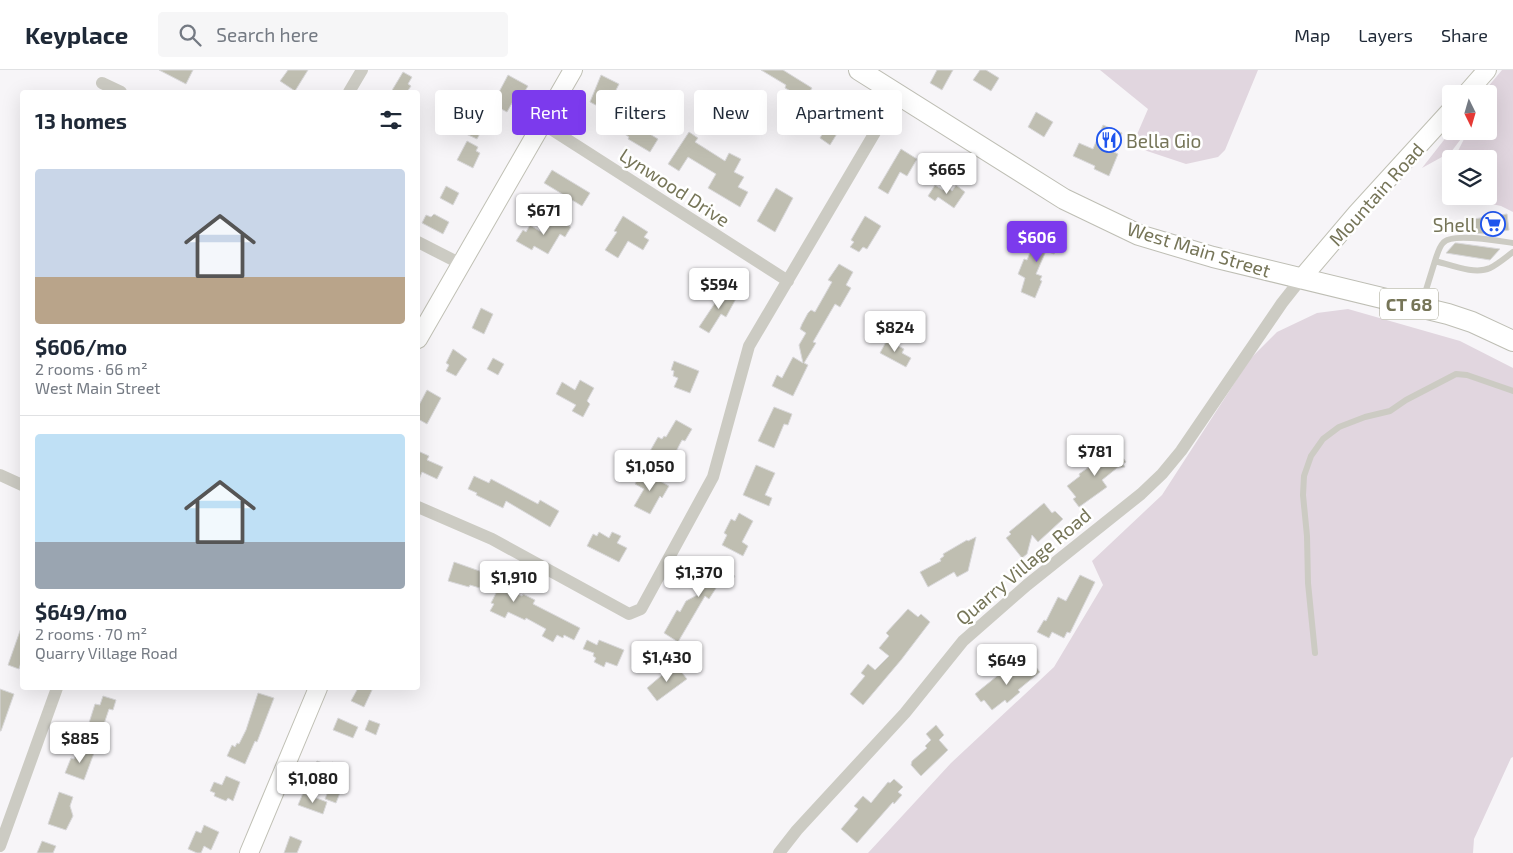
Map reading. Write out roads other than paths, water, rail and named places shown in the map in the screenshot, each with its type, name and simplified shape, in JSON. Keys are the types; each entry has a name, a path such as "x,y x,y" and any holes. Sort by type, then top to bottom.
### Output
{"main road":[{"name":"West Main Street","path":"859,70 889,90"},
{"name":"West Main Street","path":"902,98 1064,199 1139,235 1213,257 1421,307 1472,322 1513,341"}],"street":[{"path":"350,90 362,70"},
{"path":"562,90 573,70"},
{"path":"1474,85 1488,70"},
{"path":"102,83 117,90"},
{"name":"Mountain Road","path":"1301,279 1357,212 1442,120"},
{"path":"420,335 536,135"},
{"name":"Lynwood Drive","path":"560,135 788,281"},
{"path":"420,508 492,539 629,614 641,609 714,477 749,346 874,135"},
{"path":"420,243 460,264"},
{"name":"Quarry Village Road","path":"779,853 796,830 905,713 963,641 1027,585 1162,474 1181,451 1282,303 1301,279"},
{"path":"0,475 20,484"},
{"path":"0,846 55,690"},
{"path":"249,853 317,690"}],"lane":[{"path":"1421,307 1443,242 1458,237 1513,243"},
{"path":"1435,261 1468,269 1483,270 1490,268 1513,252"},
{"path":"1315,653 1308,583 1307,536 1303,495 1304,476 1311,456 1323,439 1339,427 1365,417 1390,411 1406,400 1456,374 1467,375 1513,391"}],"place":[{"name":"Bella Gio","path":"1109,140"},
{"name":"Shell","path":"1493,224"}]}
